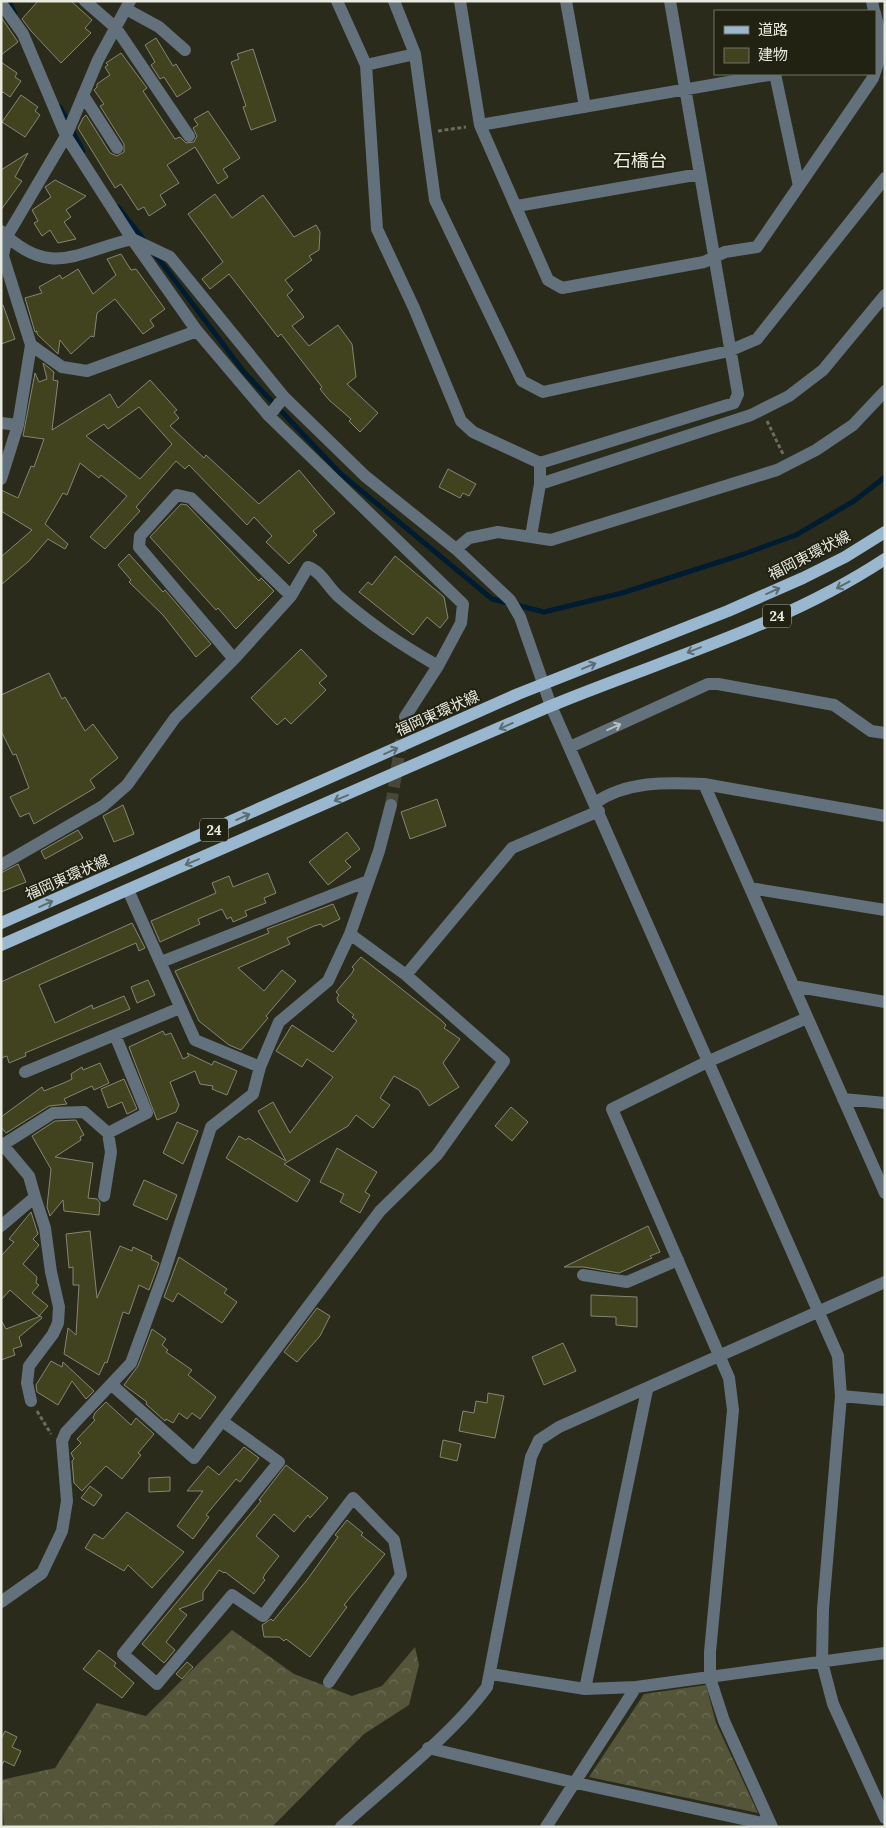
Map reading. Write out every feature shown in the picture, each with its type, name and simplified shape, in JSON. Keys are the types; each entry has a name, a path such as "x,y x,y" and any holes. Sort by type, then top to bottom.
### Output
{"main road":[{"name":"福岡東環状線","path":"1,923 544,684 728,611 803,578 845,557 885,532"},
{"name":"24","path":"1,945 551,706 809,603 856,578 885,559"}],"street":[{"path":"86,1 116,28 189,136"},
{"path":"337,1 366,65 377,229 414,308 461,422 473,432 540,463 734,404 738,394 729,351 670,1"},
{"path":"394,1 415,54 435,200 522,381 543,392 729,351 758,339 885,178"},
{"path":"460,1 480,125 548,280 562,288 704,262 714,256 757,247 874,75"},
{"path":"566,1 585,107"},
{"path":"1,3 23,34 66,136 132,239 197,331 269,416 463,604 461,624 438,666 405,717"},
{"path":"1,479 18,425 31,345 3,256 3,235 66,136 98,60 128,5 159,27 185,50"},
{"path":"876,16 882,40 878,58"},
{"path":"366,65 415,54"},
{"path":"480,125 769,75"},
{"path":"775,75 799,186"},
{"path":"83,95 117,148"},
{"path":"517,206 700,174"},
{"path":"3,235 24,250 41,257 59,260 132,239 170,257 284,397 365,476 456,549 510,600 520,617 551,706 597,807 707,1062 821,1312 838,1356 841,1396 823,1609 822,1662 833,1704 885,1818"},
{"path":"540,484 762,409 789,396 823,370 885,295"},
{"path":"31,345 62,367 87,371 197,331"},
{"path":"456,549 470,538 498,532 551,540 777,470 816,450 853,426 885,391"},
{"path":"269,416 284,397"},
{"path":"1,423 18,425"},
{"path":"531,536 540,484 540,463"},
{"path":"234,659 139,547 140,536 177,495 191,498 291,596"},
{"path":"2,863 103,806 127,785 175,718 234,659 291,596 308,567 316,570 336,594 390,638 438,666"},
{"path":"570,747 708,684 718,684 834,705 871,731 885,733"},
{"path":"406,975 512,848 597,807 605,796 629,788 654,784 704,784 885,816"},
{"path":"704,784 885,1193"},
{"path":"1,1602 42,1573 57,1544 64,1523 67,1501 62,1441 66,1432 131,1363 164,1274 211,1127 253,1094 260,1068 279,1022 328,981 350,934 379,851 391,805"},
{"path":"161,962 368,881"},
{"path":"750,888 885,910"},
{"path":"128,890 195,1040 260,1068"},
{"path":"112,1385 194,1458 380,1211 437,1155 504,1061 406,975 350,934"},
{"path":"793,986 885,1002"},
{"path":"25,1072 180,1008"},
{"path":"772,1826 724,1721 710,1678 710,1652 734,1410 729,1378 612,1108 707,1062 807,1018"},
{"path":"108,1133 147,1113 115,1035"},
{"path":"843,1099 885,1103"},
{"path":"31,1401 27,1383 28,1366 53,1334 58,1323 59,1307 51,1272 45,1228 28,1176 2,1145 53,1113 84,1112 108,1133 111,1152 104,1196"},
{"path":"1,1226 35,1197"},
{"path":"584,1275 626,1282 678,1260"},
{"path":"341,1827 475,1703 487,1687 531,1457 539,1440 559,1427 646,1390 885,1282"},
{"path":"585,1689 646,1390"},
{"path":"841,1396 885,1400"},
{"path":"222,1420 279,1462 123,1654 158,1684 232,1595 263,1616 353,1498 394,1540 401,1575 329,1682"},
{"path":"491,1674 585,1689 636,1687 885,1653"},
{"path":"546,1827 636,1687"},
{"path":"428,1748 772,1826"}],"path":[{"path":"425,133 480,125"},
{"path":"762,409 788,464"}],"green space":[{"path":"232,1630 294,1674 352,1696 382,1686 415,1647 419,1665 409,1705 364,1734 272,1827 4,1827 1,1780 55,1768 97,1703 146,1716"},
{"path":"706,1685 716,1723 758,1813 589,1777 644,1694"}],"building":[{"path":"38,1 71,1 92,20 85,28 91,33 61,63 22,19"},
{"path":"1,17 18,42 1,55"},
{"path":"156,38 173,66 176,64 191,88 177,97 164,77 160,79 151,65 155,62 145,45"},
{"path":"253,49 276,121 251,130 243,107 246,106 231,62 239,59 237,54"},
{"path":"121,53 147,88 143,91 175,139 180,137 186,143 194,142 197,136 193,128 198,125 194,119 208,111 240,158 223,169 228,177 218,184 195,147 167,165 179,183 160,195 166,205 149,216 144,207 138,210 121,184 115,188 78,128 86,115 110,153 117,156 124,152 124,144 100,106 104,104 94,90 97,84 110,75 105,67 108,65 106,63"},
{"path":"1,62 17,73 15,77 21,81 10,97 3,92 1,94"},
{"path":"21,95 38,107 35,111 40,115 25,137 2,122"},
{"path":"28,153 15,177 22,181 1,210 1,170"},
{"path":"55,180 86,196 66,210 71,217 64,222 76,239 58,243 50,230 42,236 34,223 38,221 32,210 51,197 45,187"},
{"path":"215,194 232,218 263,195 294,237 316,225 320,232 319,250 309,256 312,260 285,280 293,290 287,295 304,317 292,326 309,346 338,325 352,344 356,377 347,384 378,413 360,432 349,421 351,419 329,400 320,389 322,387 281,334 278,337 229,274 210,289 202,279 223,262 188,214"},
{"path":"121,254 131,270 136,269 165,309 150,320 154,326 143,334 115,299 97,313 94,337 91,336 71,354 60,340 58,354 37,334 37,331 35,332 25,298 42,293 39,287 60,275 62,279 78,269 93,294 116,275 107,259"},
{"path":"3,305 15,339 1,344 1,306"},
{"path":"43,363 54,372 53,380 58,381 52,430 110,394 118,408 150,380 177,410 174,412 179,418 170,426 204,458 206,455 259,504 299,470 335,513 313,531 317,535 289,564 266,542 272,536 254,517 247,525 189,465 185,469 176,461 136,507 140,511 105,549 90,537 127,496 101,475 99,478 80,463 67,495 63,493 45,524 68,544 65,549 48,539 29,561 1,585 1,557 32,530 1,511 1,490 18,498 31,466 34,467 44,439 23,436 35,373 39,382 47,379","holes":["139,407 172,444 140,479 86,436 104,424 108,429"]},
{"path":"448,469 476,484 469,496 463,493 460,498 439,487"},
{"path":"181,504 187,505 259,581 261,578 274,591 236,629 218,608 216,610 150,537"},
{"path":"129,554 163,592 165,590 211,644 196,657 163,615 129,582 131,580 118,565"},
{"path":"395,556 444,597 448,618 440,628 427,617 413,635 359,592 368,582 372,585"},
{"path":"301,649 327,676 319,683 326,690 291,724 285,718 277,725 251,698"},
{"path":"49,673 62,699 65,697 85,731 93,724 118,758 90,780 95,788 34,824 29,813 20,817 10,797 29,788 16,754 13,755 1,731 1,695"},
{"path":"437,799 446,826 410,839 401,812"},
{"path":"123,805 134,834 114,842 103,816"},
{"path":"78,830 83,838 45,859 41,851"},
{"path":"347,832 360,849 345,861 351,867 328,885 309,862"},
{"path":"18,864 26,882 1,892 1,873"},
{"path":"268,873 276,893 264,898 266,903 245,911 247,916 233,922 231,917 227,919 222,909 198,919 200,924 160,942 151,921 216,893 212,883 229,876 233,887"},
{"path":"333,904 340,919 323,927 321,924 314,926 287,938 290,944 238,968 264,991 282,970 296,981 266,1016 268,1018 241,1050 229,1045 199,1021 175,971 269,933 267,929"},
{"path":"132,923 145,948 139,951 136,943 39,985 55,1023 92,1005 93,1009 124,996 130,1009 25,1053 26,1056 9,1063 7,1056 1,1058 1,982"},
{"path":"361,957 441,1020 446,1025 444,1028 460,1039 443,1063 459,1087 429,1106 419,1090 394,1076 380,1098 390,1105 373,1128 356,1115 348,1126 284,1164 310,1180 297,1202 226,1158 239,1136 246,1140 248,1138 286,1161 258,1111 273,1102 290,1133 333,1077 307,1059 302,1067 276,1051 292,1025 333,1052 357,1021 352,1017 354,1015 338,1002 337,998 339,995 336,992 352,973 354,969 352,967"},
{"path":"148,980 155,995 137,1003 131,987"},
{"path":"163,1031 165,1035 171,1033 183,1059 189,1056 187,1053 212,1065 214,1061 237,1071 227,1095 212,1089 213,1086 200,1084 195,1071 170,1082 179,1105 176,1112 157,1120 129,1047"},
{"path":"100,1063 109,1083 94,1090 92,1086 64,1099 67,1104 49,1106 6,1133 1,1127 1,1117 42,1087 44,1091 66,1082 72,1079 71,1074 82,1067 83,1070"},
{"path":"124,1079 137,1109 127,1114 122,1102 108,1108 101,1089"},
{"path":"511,1107 528,1122 512,1141 495,1126"},
{"path":"76,1120 84,1135 80,1137 81,1140 55,1157 93,1163 88,1198 97,1199 100,1203 99,1215 64,1211 63,1200 50,1216 47,1207 51,1169 32,1136 55,1121"},
{"path":"177,1122 198,1131 183,1164 163,1153"},
{"path":"337,1148 377,1172 365,1192 370,1195 360,1213 340,1202 344,1194 320,1182"},
{"path":"144,1180 177,1195 167,1220 133,1205"},
{"path":"31,1212 38,1234 33,1239 39,1245 23,1264 37,1277 36,1283 39,1285 32,1293 48,1306 39,1316 10,1290 1,1300 1,1256 14,1242 9,1239"},
{"path":"648,1226 660,1252 650,1256 652,1258 619,1273 584,1267 564,1267"},
{"path":"90,1231 97,1298 120,1246 132,1251 133,1247 152,1256 151,1259 159,1263 149,1290 139,1285 129,1314 123,1312 107,1363 105,1362 99,1375 64,1354 68,1328 76,1335 79,1285 73,1285 73,1267 69,1268 66,1234"},
{"path":"179,1257 227,1289 224,1293 237,1302 222,1323 178,1293 173,1302 164,1297"},
{"path":"591,1295 637,1297 637,1327 616,1325 616,1317 591,1316"},
{"path":"317,1308 330,1316 320,1336 297,1362 284,1352"},
{"path":"41,1316 42,1318 19,1337 22,1346 13,1349 15,1355 1,1360 1,1320 6,1329"},
{"path":"152,1329 166,1339 162,1345 168,1350 166,1352 192,1370 188,1375 216,1397 200,1419 192,1413 187,1419 179,1413 173,1423 166,1419 165,1421 146,1404 147,1402 124,1385 138,1366"},
{"path":"563,1343 576,1371 544,1385 532,1357"},
{"path":"51,1361 62,1367 63,1362 94,1391 86,1399 72,1381 58,1405 37,1392 36,1385"},
{"path":"488,1393 504,1396 495,1438 459,1431 463,1411 474,1413 476,1401 487,1403"},
{"path":"106,1402 131,1425 136,1418 154,1434 138,1453 141,1455 122,1479 106,1466 82,1491 74,1483 72,1461 74,1459 71,1453 81,1443 77,1439 95,1420 93,1418 95,1413"},
{"path":"443,1440 461,1444 457,1461 440,1457"},
{"path":"244,1447 259,1458 240,1482 236,1479 206,1515 209,1517 193,1539 177,1526 203,1491 187,1491 208,1466 219,1475"},
{"path":"286,1465 328,1498 310,1518 308,1515 294,1532 274,1514 256,1536 279,1556 265,1574 263,1578 265,1580 254,1594 225,1572 219,1570 203,1592 203,1600 179,1609 187,1615 166,1642 175,1650 164,1663 142,1644 261,1501 259,1500"},
{"path":"170,1477 170,1491 149,1492 149,1478"},
{"path":"90,1486 102,1495 94,1506 81,1498"},
{"path":"127,1512 184,1552 152,1588 128,1565 124,1571 85,1548 94,1534 103,1539"},
{"path":"347,1520 363,1533 361,1535 385,1554 344,1605 347,1607 310,1657 286,1639 284,1641 279,1637 264,1637 262,1625 271,1619 273,1621 307,1580 338,1537 335,1535"},
{"path":"99,1650 116,1663 114,1666 134,1683 122,1698 83,1669"},
{"path":"187,1662 193,1667 182,1679 176,1674"},
{"path":"5,1731 17,1737 12,1747 21,1751 14,1766 4,1761 1,1767 1,1739"}],"waterway":[{"path":"9,1 15,14"},
{"path":"60,107 83,151"},
{"path":"118,207 145,241"},
{"path":"155,254 244,372 341,474 492,599 508,603"},
{"path":"516,605 544,612 622,593 744,554 796,535 854,501 885,477"}],"tunnel":[{"path":"391,805 405,717"}],"district":[{"name":"石橋台","path":"640,160"}]}
